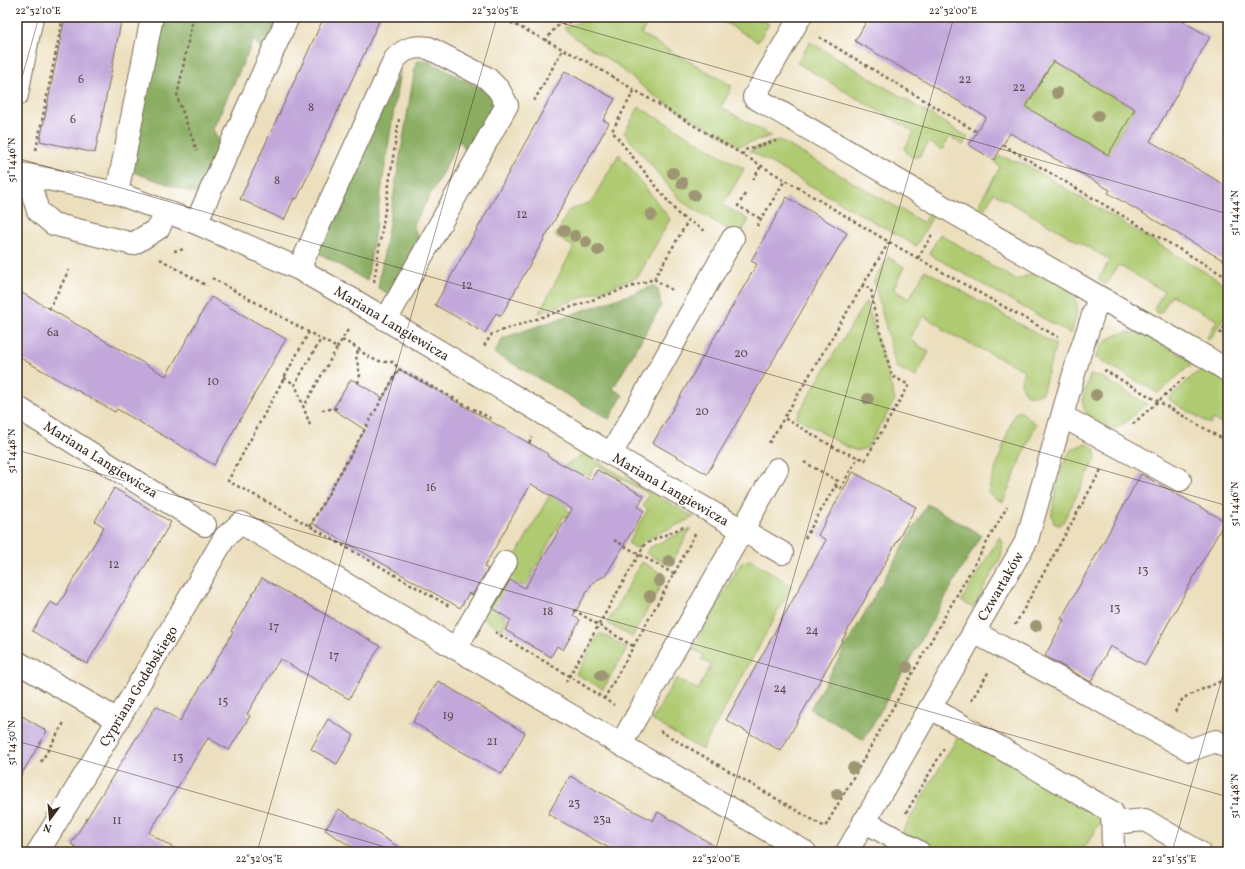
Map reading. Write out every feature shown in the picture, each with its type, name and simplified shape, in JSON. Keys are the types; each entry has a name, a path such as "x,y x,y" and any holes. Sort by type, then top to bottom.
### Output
{"street":[{"path":"17,95 32,17"},
{"path":"117,193 152,17"},
{"path":"196,223 288,17"},
{"path":"798,20 754,97 1228,371"},
{"path":"299,269 394,59 401,52 408,49 419,46 430,48 487,78 499,90 507,105 391,312"},
{"path":"26,168 38,211 53,224 133,244 159,228 166,211"},
{"name":"Mariana Langiewicza","path":"26,168 117,193 166,211 299,269 391,312 470,370 611,454 743,531 789,546"},
{"path":"611,454 731,241"},
{"name":"Czwartaków","path":"847,852 1027,540 1079,356 1098,297"},
{"name":"Mariana Langiewicza","path":"17,407 205,525"},
{"path":"1062,416 1180,480"},
{"path":"621,744 777,469"},
{"name":"Cypriana Godebskiego","path":"42,851 225,537 241,523 456,648"},
{"path":"506,562 456,648 805,852"},
{"path":"974,632 1190,750 1216,741 1228,748"},
{"path":"17,662 118,720"},
{"path":"931,708 1112,812 1113,849 1111,852"},
{"path":"1112,823 1145,820 1199,852"},
{"path":"864,821 919,852"}],"path":[{"path":"26,168 63,17"},
{"path":"193,17 177,97 211,187"},
{"path":"500,17 563,49 889,242 769,443 776,446"},
{"path":"545,41 556,27 581,17"},
{"path":"798,20 977,132"},
{"path":"532,104 563,49"},
{"path":"634,91 612,131 679,215 688,221 731,241 741,253 785,180"},
{"path":"391,312 372,292 399,117"},
{"path":"742,155 745,150 776,141 790,118"},
{"path":"1003,145 1228,278"},
{"path":"753,180 761,166"},
{"path":"745,194 738,206 761,219"},
{"path":"470,370 492,334 654,279 688,221"},
{"path":"154,255 207,286"},
{"path":"49,309 69,270"},
{"path":"212,278 337,348"},
{"path":"784,418 839,450 865,460 909,385 892,376 874,309 871,289 863,286"},
{"path":"1115,445 1120,434 1206,357 1228,321"},
{"path":"304,406 352,324"},
{"path":"228,481 309,332"},
{"path":"295,384 321,339"},
{"path":"342,340 359,349 369,358 382,362 393,362 399,369 492,419 491,421"},
{"path":"358,383 360,375 356,356 359,349"},
{"path":"310,526 399,369"},
{"path":"284,378 295,384 310,425"},
{"path":"322,410 339,408"},
{"path":"835,486 840,489 858,457"},
{"path":"789,546 803,542 838,481 803,462"},
{"path":"1002,648 1099,475"},
{"path":"552,705 645,544 688,525"},
{"path":"604,699 696,532"},
{"path":"614,540 674,574"},
{"path":"574,610 633,646"},
{"path":"1163,735 1182,698 1228,678"},
{"path":"41,762 69,716"}],"green space":[{"path":"161,17 279,17 263,53 254,39 213,129 221,145 198,195 130,171"},
{"path":"593,17 651,17 641,34 731,85 731,89 721,107 771,136 739,146 654,96 617,65 575,38 564,28"},
{"path":"716,17 756,17 769,24 758,42"},
{"path":"810,42 968,137 963,145 950,137 942,150 929,142 920,156 912,157 909,155 905,148 914,132 797,63"},
{"path":"423,60 430,62 487,92 492,101 492,107 491,113 468,156 460,140 413,226 421,242 392,296 378,288 416,62"},
{"path":"1053,61 1135,109 1108,155 1026,107"},
{"path":"400,71 367,281 317,252"},
{"path":"639,107 744,169 723,205 749,220 739,236 681,201 624,133"},
{"path":"779,140 924,223 934,205 938,207 916,246 750,151"},
{"path":"619,154 670,219 638,277 539,313 574,247 555,236 569,210 591,202"},
{"path":"999,156 1025,164 1228,286 1228,310 1212,337 1209,339 1207,338 1217,320 1171,295 1161,313 1157,313 1154,309 1164,291 1118,265 1107,284 1104,284 1099,281 1099,278 1110,260 994,193 984,210 979,204 1000,167 995,163"},
{"path":"940,234 1016,280 1035,272 1068,290 1073,295 1077,309 1071,334 929,254"},
{"path":"888,257 904,267 893,289 909,299 925,270 1056,345 1042,393 1032,395 1023,390 1021,383 1024,370 942,330 943,327 923,316 909,339 929,352 916,377 896,367 874,281"},
{"path":"654,286 658,289 661,306 613,389 623,395 609,419 494,353 503,338"},
{"path":"866,301 895,400 867,448 857,451 843,445 796,417"},
{"path":"1128,332 1144,334 1194,362 1158,393 1095,357 1104,343 1112,337"},
{"path":"1204,369 1228,383 1228,434 1221,430 1223,425 1213,419 1210,424 1168,399 1195,374"},
{"path":"1090,375 1101,377 1147,404 1125,423 1116,428 1103,425 1092,419 1084,408 1083,398"},
{"path":"1019,411 1036,424 1003,502 994,498 988,491 1013,417 1015,413"},
{"path":"1085,444 1094,448 1096,458 1062,524 1058,525 1054,523 1052,509 1064,464 1071,451 1076,447"},
{"path":"584,454 694,517 643,541 638,549 628,543 648,509 643,506 649,494 596,465 590,476 584,473 565,508 571,512 568,517 564,516 529,579 532,580 528,587 522,584 503,617 507,620 502,630 481,618 567,464"},
{"path":"927,504 981,535 864,740 810,709"},
{"path":"691,528 670,566 646,553 649,548"},
{"path":"1000,536 1003,543 1001,557 973,608 961,601"},
{"path":"749,560 753,561 792,586 702,750 652,720 676,678 698,690 711,665 701,659 704,655 692,649 741,563"},
{"path":"642,562 666,576 632,637 607,623"},
{"path":"600,633 627,648 603,689 576,674"},
{"path":"959,735 1104,816 1082,852 938,852 902,832"}],"building":[{"path":"65,17 122,17 95,153 40,141"},
{"path":"324,17 381,17 297,199 294,198 284,220 240,199"},
{"path":"869,17 1175,17 1210,37 1150,141 1228,187 1228,263 1108,193 1110,190 1010,133 994,160 969,145 986,117 855,41","holes":["1053,61 1135,109 1108,155 1026,107"]},
{"path":"565,71 615,99 603,120 609,123 501,316 496,313 485,333 435,305"},
{"path":"787,197 847,233 707,474 653,443 757,264 751,261"},
{"path":"17,290 166,376 211,297 286,339 214,465 117,409 115,412 17,356"},
{"path":"399,369 548,454 547,456 591,480 597,470 644,496 638,507 644,511 606,575 592,583 573,616 580,620 563,650 557,646 551,657 505,630 511,620 493,609 510,580 525,588 572,509 531,484 484,567 488,569 472,595 469,593 460,608 312,523 365,430 333,409 351,379 383,398"},
{"path":"853,472 916,507 781,751 726,720 826,540 818,535"},
{"path":"1141,474 1225,521 1145,665 1110,646 1091,682 1045,656 1064,620 1061,619"},
{"path":"114,488 171,522 87,664 32,631 50,602 58,606 104,527 95,521"},
{"path":"262,578 380,646 349,699 280,659 247,714 250,716 229,750 208,738 149,833 180,852 84,852 71,844 156,706 180,721 233,632 231,631"},
{"path":"438,681 525,733 502,774 413,722"},
{"path":"17,713 47,731 17,782"},
{"path":"328,719 354,735 337,764 311,749"},
{"path":"570,776 653,821 658,812 725,852 616,852 548,814"},
{"path":"339,809 406,852 360,852 325,830"}]}
